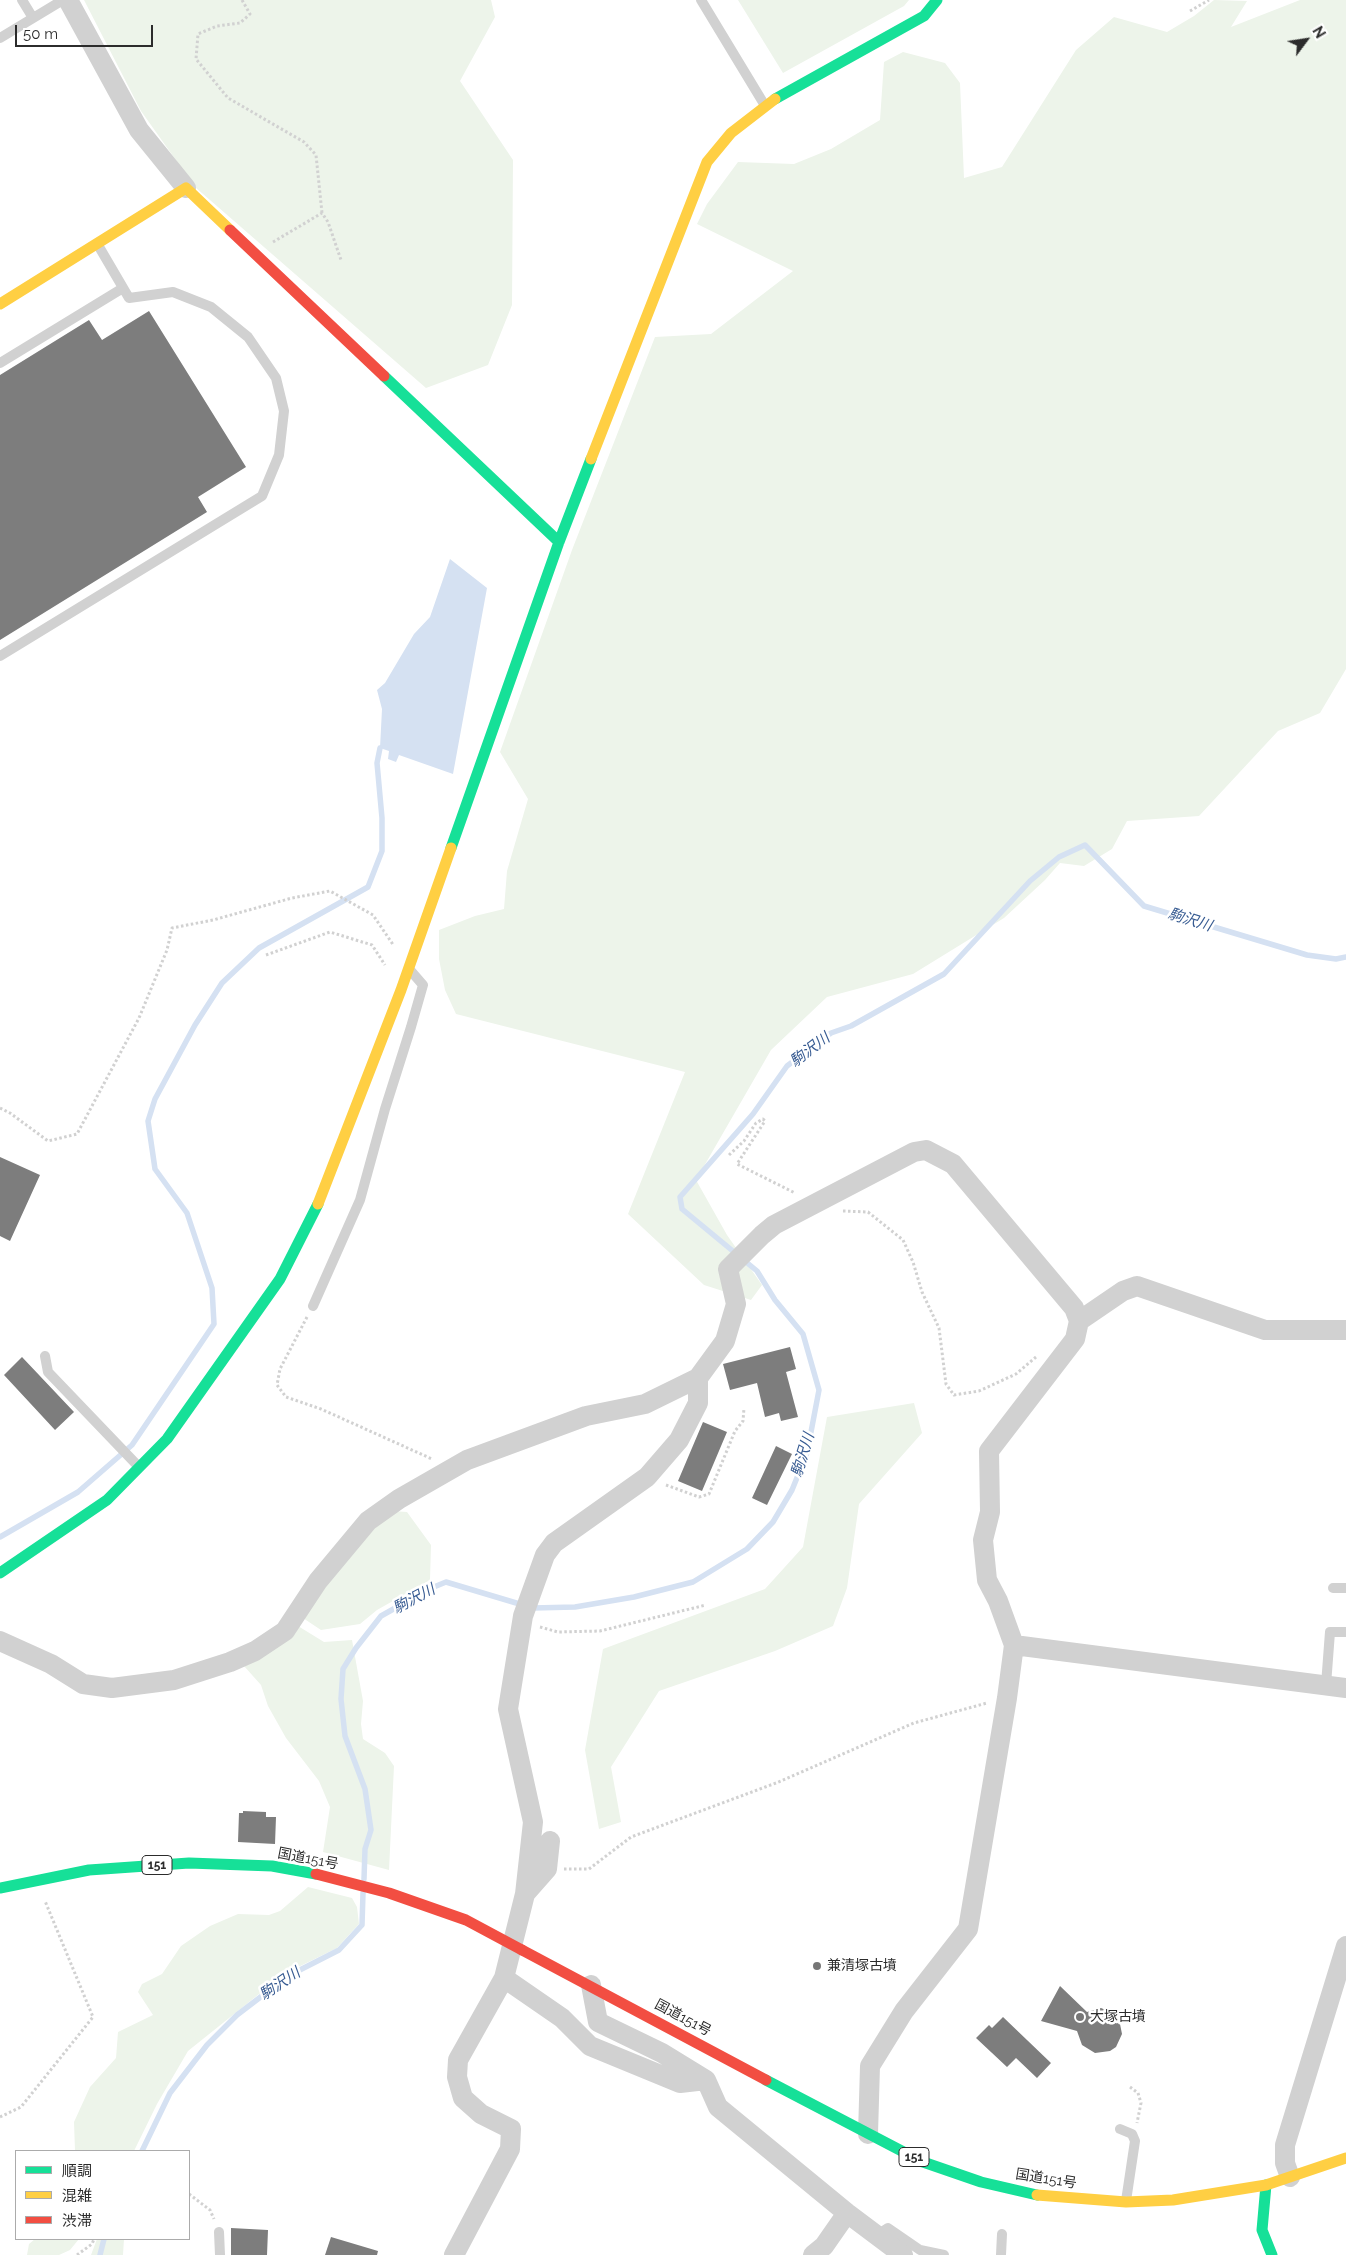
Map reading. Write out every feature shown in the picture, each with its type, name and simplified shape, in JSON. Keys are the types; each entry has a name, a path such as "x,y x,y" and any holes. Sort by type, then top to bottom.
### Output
{"main road":[{"path":"0,1572 29,1555 106,1500 136,1465 168,1439 238,1340 289,1262 313,1218 401,990 559,542 685,213 707,162 731,133 765,105 924,16 937,0"},
{"path":"0,304 186,188 253,254 559,542"},
{"name":"国道151号","path":"0,1888 89,1870 188,1863 272,1866 316,1874 388,1893 466,1920 923,2162 981,2182 1045,2197 1126,2202 1173,2200 1266,2185 1346,2158"},
{"path":"1266,2185 1262,2230 1272,2255"}],"street":[{"path":"68,0 139,130 186,188"},
{"path":"0,1641 51,1664 83,1684 112,1688 174,1680 230,1662 255,1651 285,1630 318,1581 368,1521 399,1499 450,1469 586,1416 646,1404 698,1378 725,1341 736,1304 728,1269 774,1225 914,1152 926,1150 953,1164 1074,1308 1078,1321 1075,1339 989,1451 990,1512 983,1540 987,1580 1014,1645 1007,1698 968,1929 904,2011 870,2066 868,2134"},
{"path":"1078,1321 1123,1291 1136,1286 1265,1330 1346,1330"},
{"path":"454,2255 510,2149 511,2129 481,2114 463,2098 457,2077 458,2060 504,1978 525,1894 533,1822 508,1709 525,1612 545,1555 554,1543 647,1477 679,1440 698,1404 698,1378"},
{"path":"1014,1645 1346,1688"},
{"path":"525,1894 547,1870 550,1841"},
{"path":"1290,2177 1285,2163 1284,2145 1346,1946"},
{"path":"504,1978 562,2018 590,2046 680,2083 706,2080"},
{"path":"590,1985 598,2022 662,2053 706,2080 718,2107 847,2213 903,2255"},
{"path":"813,2255 824,2246 847,2213"}],"lane":[{"path":"22,0 32,18"},
{"path":"0,38 63,0"},
{"path":"701,0 765,105"},
{"path":"0,656 262,496 279,454 284,411 276,378 248,337 211,307 173,292 129,298 98,244"},
{"path":"0,363 123,288"},
{"path":"313,1306 360,1200 385,1109 423,985 408,967"},
{"path":"45,1356 48,1372 136,1465"},
{"path":"1333,1588 1346,1588"},
{"path":"1326,1685 1330,1632 1346,1632"},
{"path":"1120,2130 1132,2134 1134,2141 1126,2202"},
{"path":"877,2235 888,2228 920,2250 944,2255"},
{"path":"219,2232 220,2255"},
{"path":"1002,2234 1002,2255"}],"path":[{"path":"242,0 250,14 240,23 217,26 198,34 196,59 228,98 304,142 316,156 322,213 328,222 342,260"},
{"path":"1190,11 1209,0"},
{"path":"253,254 322,213"},
{"path":"0,1108 10,1113 48,1141 77,1134 139,1018 167,950 172,928 213,920 292,898 330,891 373,915 408,967"},
{"path":"266,955 330,932 372,945 401,990"},
{"path":"729,1155 744,1141 756,1124 763,1119 765,1122 737,1164 803,1196"},
{"path":"838,1211 868,1212 903,1240 913,1262 922,1292 939,1328 946,1384 954,1395 979,1391 1016,1374 1042,1352"},
{"path":"313,1306 280,1370 277,1385 286,1396 394,1441 450,1469"},
{"path":"647,1477 699,1498 709,1494 735,1431 743,1421 744,1408"},
{"path":"525,1612 558,1632 600,1631 706,1605"},
{"path":"547,1870 589,1870 631,1837 776,1782 914,1723 1007,1698"},
{"path":"0,2117 21,2108 93,2017 36,1880"},
{"path":"1130,2087 1138,2093 1141,2103 1134,2141"},
{"path":"190,2195 210,2210 219,2232"},
{"path":"77,2255 92,2244 94,2240"}],"shaded area":[{"path":"84,0 491,0 495,17 460,81 513,160 512,305 488,365 426,388 195,187 141,111"},
{"path":"738,0 909,0 904,6 783,73"},
{"path":"1214,0 1247,1 1231,27 1300,0 1346,0 1346,669 1320,713 1278,731 1199,816 1127,821 1112,849 1084,866 1060,863 1045,880 1004,918 913,974 827,997 771,1050 696,1180 727,1235 762,1285 751,1300 704,1285 628,1214 685,1072 456,1014 445,990 439,959 439,930 475,916 504,909 507,871 528,799 500,752 572,550 655,337 711,334 793,271 697,224 707,204 738,162 794,164 831,149 880,120 884,62 903,52 945,63 960,83 964,178 1002,167 1076,50 1114,17 1167,32 1194,16"},
{"path":"914,1403 922,1433 859,1504 847,1588 833,1626 775,1651 659,1691 611,1767 621,1822 599,1829 585,1750 603,1649 765,1589 803,1547 827,1417"},
{"path":"392,1511 407,1512 431,1545 430,1580 377,1610 360,1624 321,1630 303,1618 349,1546"},
{"path":"298,1626 324,1642 352,1640 363,1701 361,1724 363,1739 385,1753 394,1766 389,1870 323,1852 330,1807 319,1781 286,1738 268,1706 261,1685 244,1666"},
{"path":"308,1887 352,1898 357,1907 359,1924 337,1948 284,1974 188,2051 157,2104 134,2150 75,2150 74,2122 90,2087 116,2058 118,2032 153,2015 138,1992 142,1984 162,1974 181,1946 210,1926 238,1914 269,1915 280,1911"},
{"path":"34,2240 78,2240 70,2250 59,2255 27,2255 29,2244"},
{"path":"97,2240 124,2240 123,2255 91,2255"}],"water":[{"path":"450,559 487,588 453,774 399,755 396,762 388,759 389,751 380,748 382,709 377,690 385,683 414,634 430,617"}],"building":[{"path":"149,311 246,467 198,497 207,512 0,640 0,375 89,320 102,340"},
{"path":"0,1157 40,1175 10,1241 0,1236"},
{"path":"790,1347 796,1369 786,1372 798,1417 781,1421 779,1413 765,1417 757,1383 730,1390 723,1364"},
{"path":"22,1357 74,1412 55,1430 4,1375"},
{"path":"703,1422 727,1432 702,1491 678,1481"},
{"path":"776,1446 792,1454 767,1505 752,1498"},
{"path":"243,1811 266,1812 266,1817 276,1817 275,1844 238,1842 239,1813 243,1813"},
{"name":"大塚古墳","path":"1060,1986 1087,2012 1101,2008 1115,2014 1119,2019 1122,2034 1116,2047 1110,2051 1095,2053 1082,2045 1077,2031 1041,2021"},
{"path":"1003,2017 1051,2063 1037,2078 1016,2058 1007,2067 976,2038 989,2025 992,2028"},
{"path":"231,2228 268,2230 267,2255 231,2255"},
{"path":"331,2237 378,2251 377,2255 325,2255"}],"waterway":[{"path":"0,1537 78,1492 132,1445 214,1324 212,1288 187,1213 155,1169 148,1121 155,1099 195,1025 222,983 259,948 368,887 382,851 382,818 377,763 380,748"},
{"name":"駒沢川","path":"364,1879 365,1849 371,1830 365,1789 345,1736 341,1699 343,1669 356,1648 381,1616 429,1589 446,1582 533,1608 575,1607 634,1597 693,1582 747,1549 773,1522 792,1490 807,1453 819,1390 803,1334 775,1300 757,1271 682,1209 680,1197 753,1114 787,1066 831,1033 851,1026 944,974 1030,881 1059,857 1085,845 1144,906 1307,955 1336,959 1346,957"},
{"name":"駒沢川","path":"142,2150 170,2093 207,2045 237,2015 288,1976 339,1950 362,1925 363,1893"},
{"name":"駒沢川","path":"100,2255 104,2240"}],"traffic: fast":[{"path":"775,99 924,16 937,0"},
{"path":"384,376 559,542"},
{"path":"451,848 559,542 591,459"},
{"path":"0,1573 107,1500 167,1439 280,1279 318,1204"},
{"path":"0,1888 89,1870 189,1863 272,1866 316,1874"},
{"path":"766,2080 923,2162 981,2182 1037,2195"},
{"path":"1266,2185 1262,2230 1272,2255"}],"traffic: slow":[{"path":"591,459 707,162 731,133 775,99"},
{"path":"0,304 186,188 230,230"},
{"path":"318,1204 401,990 451,848"},
{"path":"1037,2195 1126,2202 1173,2200 1266,2185 1346,2158"}],"traffic: jam":[{"path":"230,230 384,376"},
{"path":"316,1874 389,1893 466,1920 522,1950"},
{"path":"522,1950 766,2080"}],"place":[{"name":"兼清塚古墳","path":"817,1966"},
{"name":"大塚古墳","path":"1080,2017"}]}
